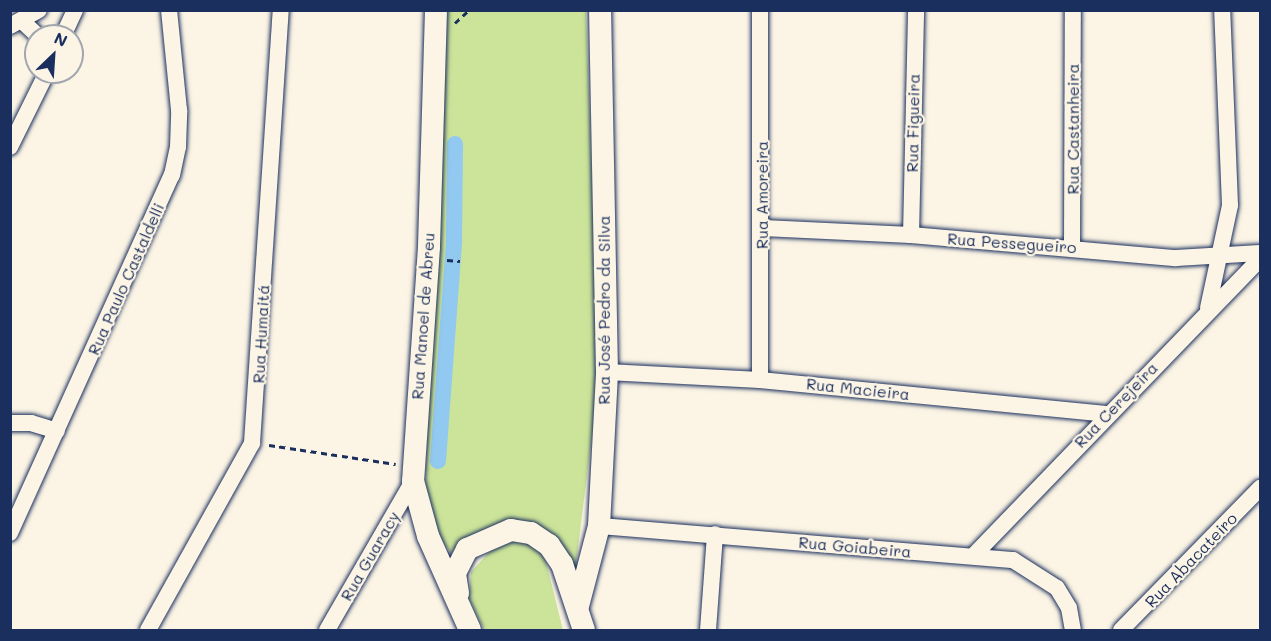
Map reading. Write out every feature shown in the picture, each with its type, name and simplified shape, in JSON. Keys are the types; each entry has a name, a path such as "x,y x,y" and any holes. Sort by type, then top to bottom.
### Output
{"main road":[{"name":"Rua Manoel de Abreu","path":"436,10 429,247 414,474 428,536 466,621"},
{"name":"Rua José Pedro da Silva","path":"578,606 598,526 607,372 600,10"},
{"path":"466,621 455,573 458,560 467,549 511,530 531,533 549,545 562,564 578,606 584,630"}],"street":[{"path":"16,24 39,10"},
{"path":"69,24 75,10"},
{"name":"Rua Paulo Castaldelli","path":"10,533 172,175 178,147 179,110 169,10"},
{"name":"Rua Humaitá","path":"148,630 252,443 281,10"},
{"name":"Rua Amoreira","path":"760,10 763,228 760,380"},
{"name":"Rua Figueira","path":"911,235 916,10"},
{"name":"Rua Castanheira","path":"1072,247 1073,10"},
{"path":"1209,308 1231,182 1217,13"},
{"path":"10,147 41,84"},
{"name":"Rua Pessegueiro","path":"763,228 911,235 1072,247 1176,258 1260,253"},
{"name":"Rua Cerejeira","path":"975,554 1209,308 1260,259"},
{"name":"Rua Macieira","path":"607,372 760,380 1108,414"},
{"path":"10,423 31,423 57,431"},
{"name":"Rua Guaracy","path":"327,630 414,474"},
{"name":"Rua Abacateiro","path":"1121,630 1260,488"},
{"name":"Rua Goiabeira","path":"598,526 975,554 1013,560 1037,572 1057,588 1069,608 1072,630"},
{"path":"708,630 716,534"}],"path":[{"path":"439,259 460,261"},
{"path":"252,443 414,474"}],"green space":[{"path":"443,11 586,11 599,380 575,571 563,555 486,531 451,553 439,537 425,496"},
{"path":"500,540 528,542 545,558 563,630 484,630 469,598 471,572"}],"waterway":[{"path":"438,461 454,242 455,144"}]}
